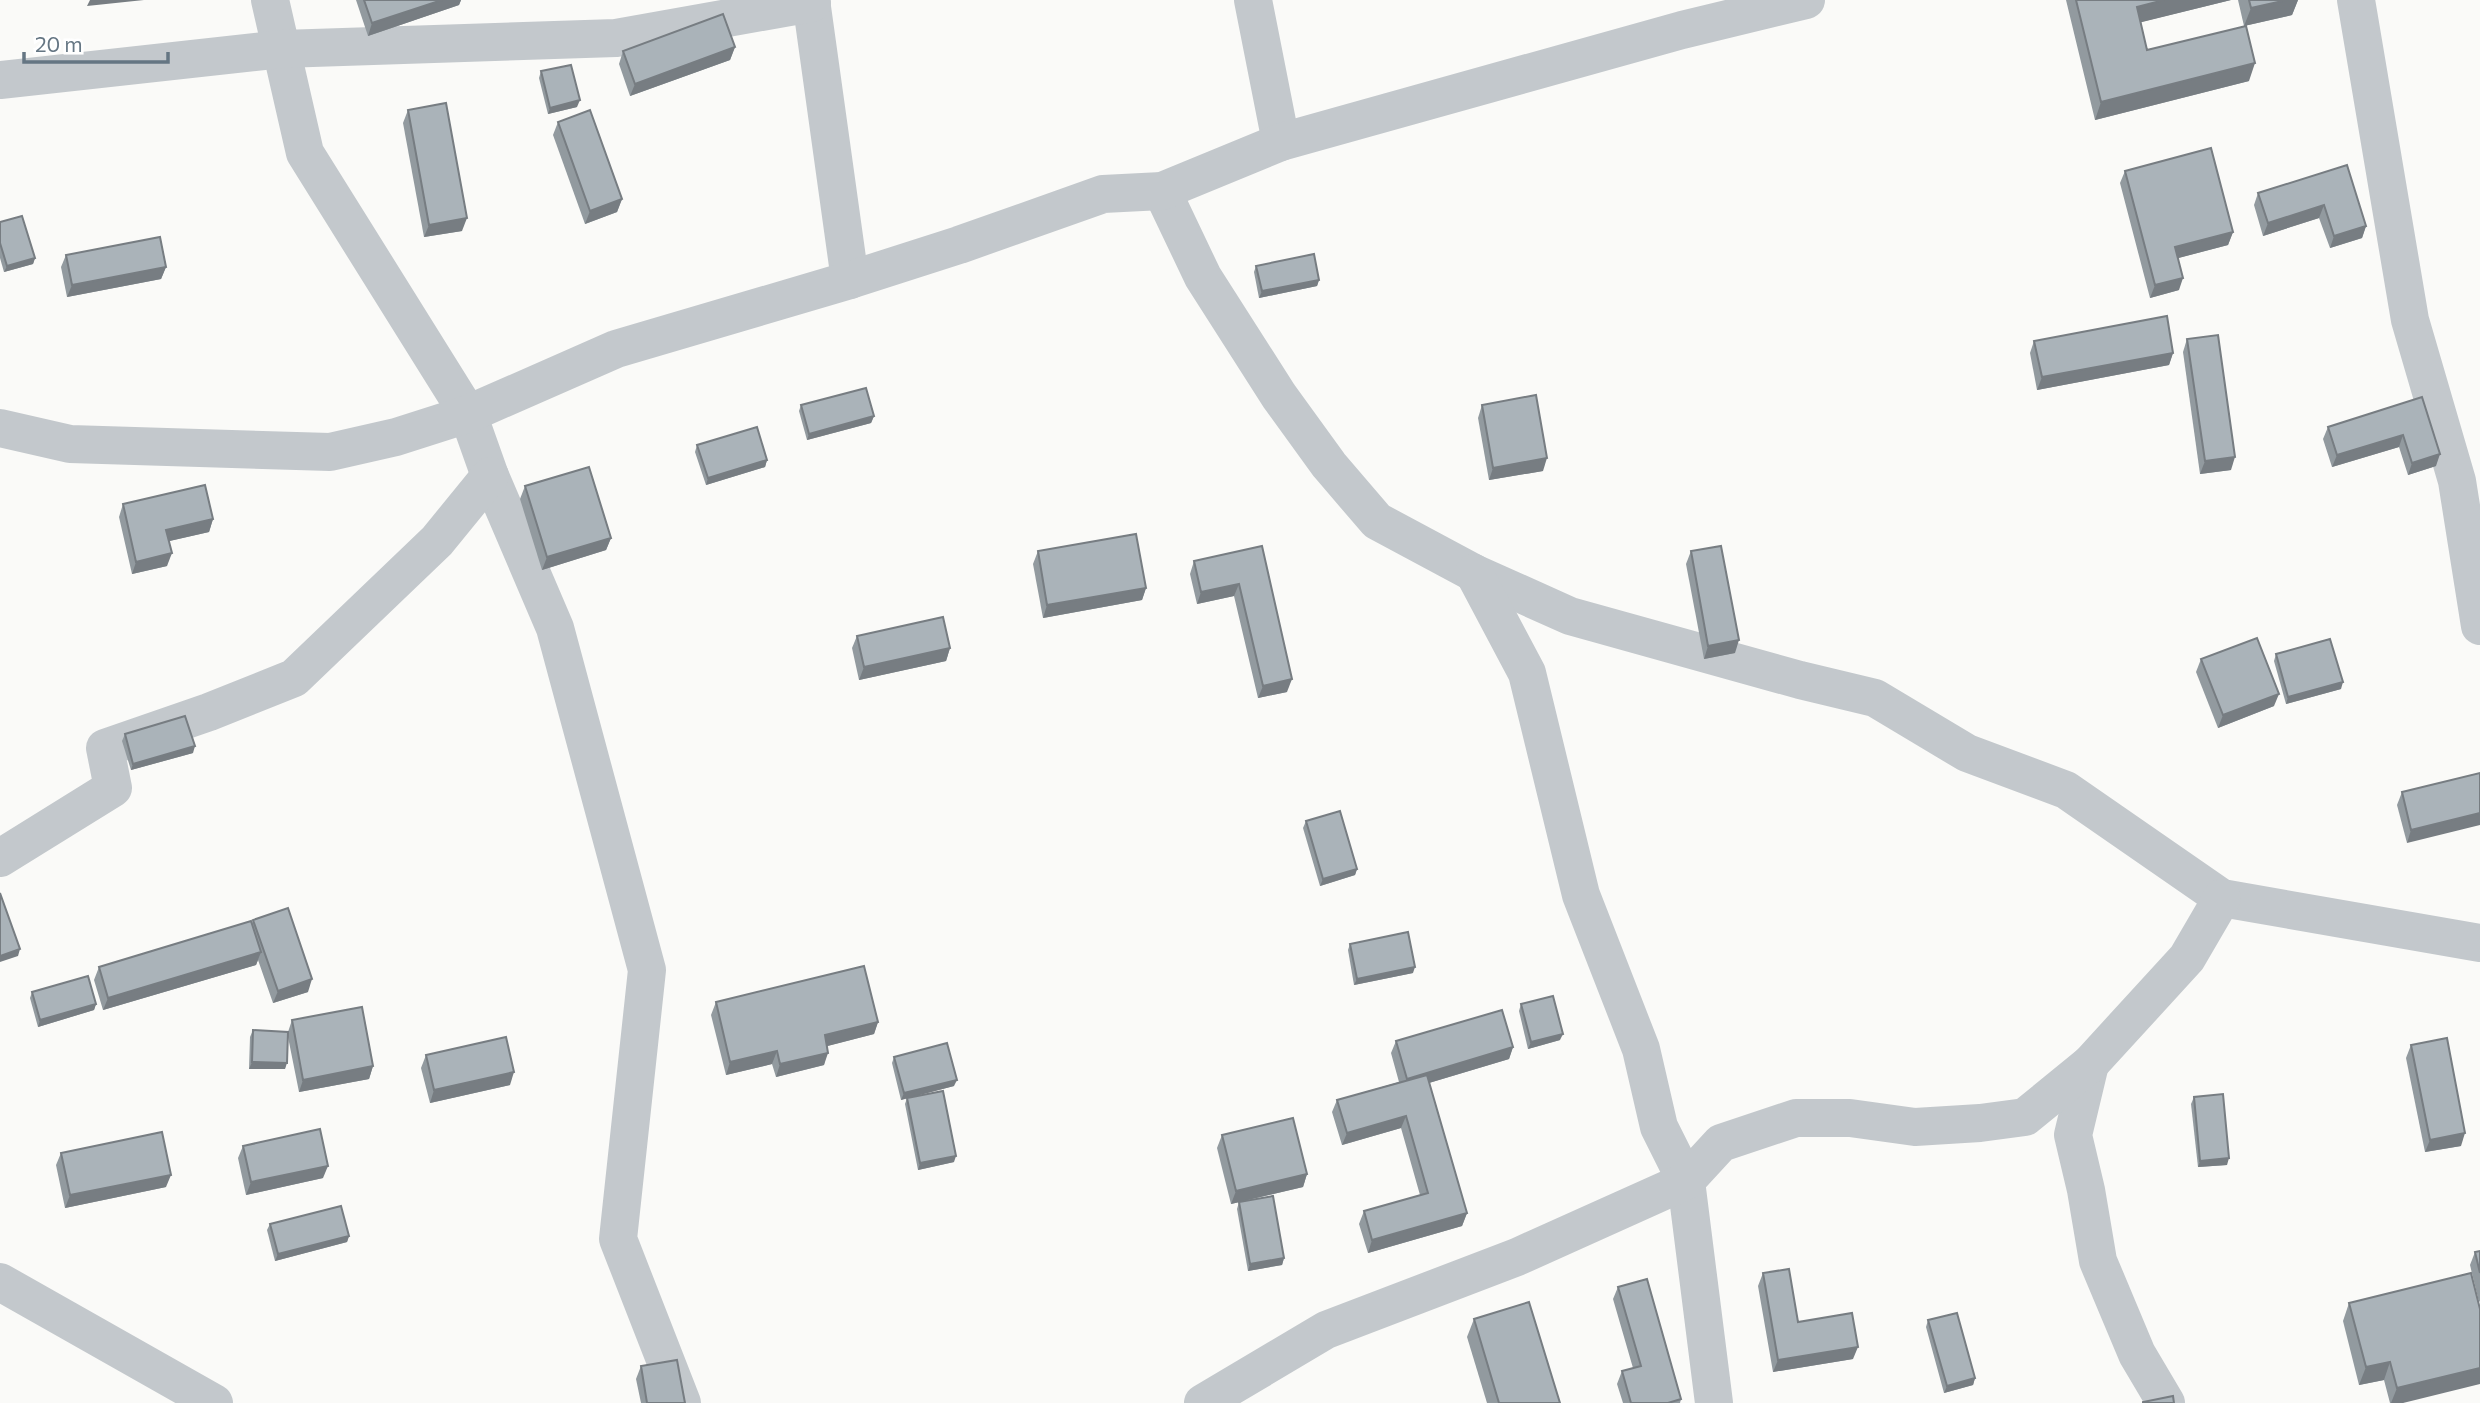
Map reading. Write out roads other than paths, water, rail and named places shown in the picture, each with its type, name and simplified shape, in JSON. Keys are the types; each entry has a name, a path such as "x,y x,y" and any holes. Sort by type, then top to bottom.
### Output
{"street":[{"path":"270,0 305,153 468,414 490,476 555,628 647,970 618,1239 682,1403"},
{"path":"1253,0 1280,142"},
{"path":"0,428 70,444 330,452 396,437 468,414 616,349 850,280 1103,194 1162,191 1280,142 1682,30 1806,0"},
{"path":"2356,0 2410,320 2457,481 2480,626"},
{"path":"0,80 282,49 617,38 812,2 850,280"},
{"path":"1162,191 1203,278 1279,396 1329,465 1377,521 1474,573 1570,616 1875,698 1967,753 2066,790 2222,898 2480,943"},
{"path":"0,858 113,788 105,748 209,712 294,678 437,541 490,476"},
{"path":"1474,573 1527,673 1581,895 1641,1049 1659,1127 1686,1181 1714,1403"},
{"path":"1203,1403 1326,1330 1517,1256 1686,1181 1721,1143 1796,1118 1850,1118 1915,1127 2025,1117 2090,1064 2187,958 2222,898"},
{"path":"2090,1064 2073,1135 2098,1261 2137,1354 2166,1403"},
{"path":"0,1282 214,1403"}]}
